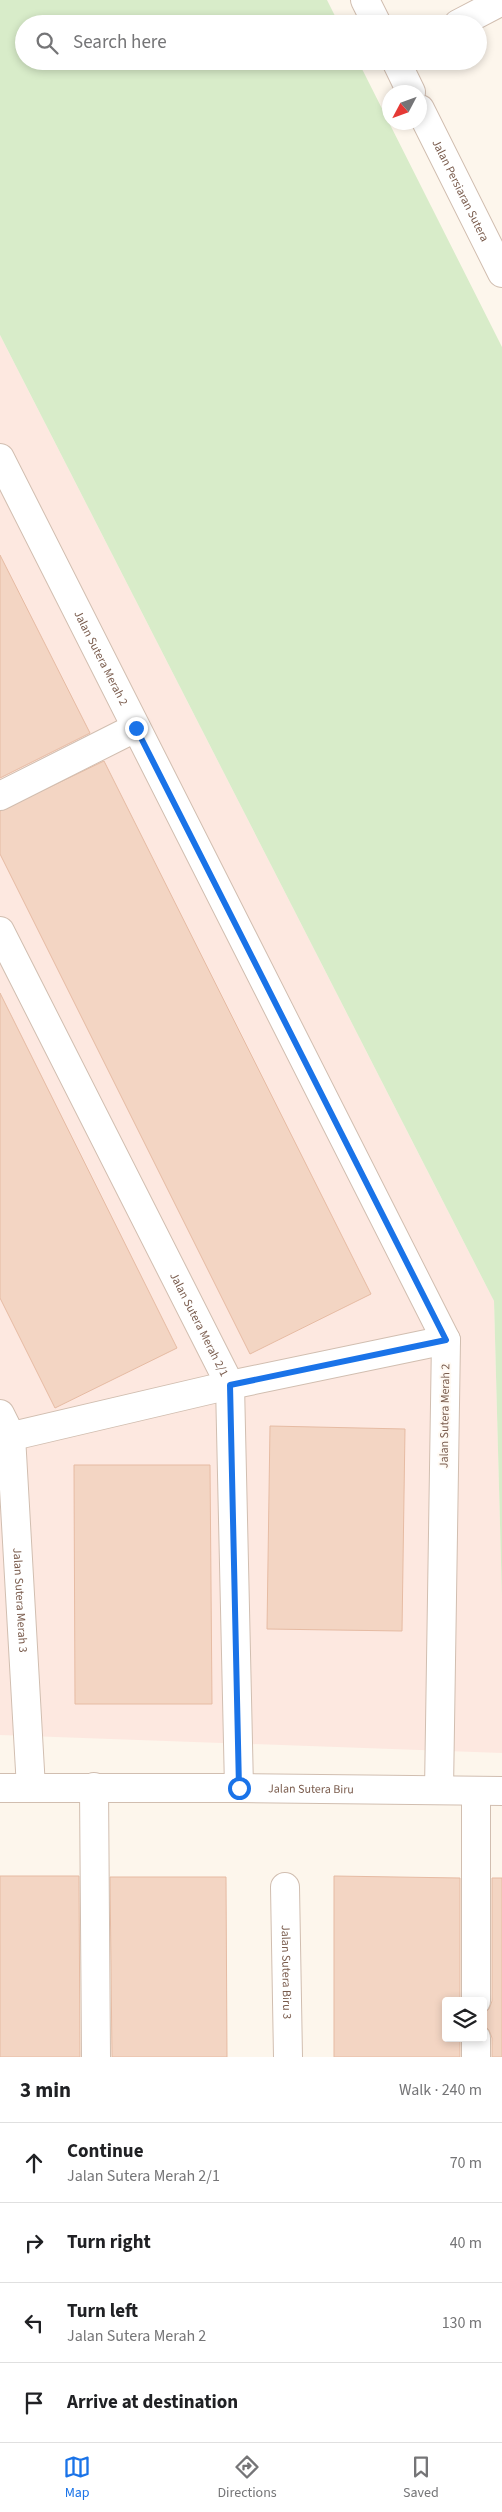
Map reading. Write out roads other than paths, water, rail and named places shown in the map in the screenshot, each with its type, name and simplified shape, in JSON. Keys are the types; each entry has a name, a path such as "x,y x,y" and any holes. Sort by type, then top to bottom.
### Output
{"street":[{"path":"365,0 372,15"},
{"path":"476,15 502,2"},
{"path":"400,70 408,85"},
{"name":"Jalan Persiaran Sutera","path":"427,122 502,272"},
{"name":"Jalan Sutera Merah 2","path":"0,458 446,1340 439,1790"},
{"path":"0,796 136,728"},
{"name":"Jalan Sutera Merah 2/1","path":"0,931 230,1385 239,1788"},
{"path":"4,1430 446,1340"},
{"name":"Jalan Sutera Merah 3","path":"4,1430 31,1788"},
{"name":"Jalan Sutera Biru","path":"0,1788 489,1791"},
{"path":"94,1788 96,2057"},
{"path":"476,1997 489,1791"},
{"name":"Jalan Sutera Biru 3","path":"285,1887 288,2057"},
{"path":"476,2042 476,2057"}]}
